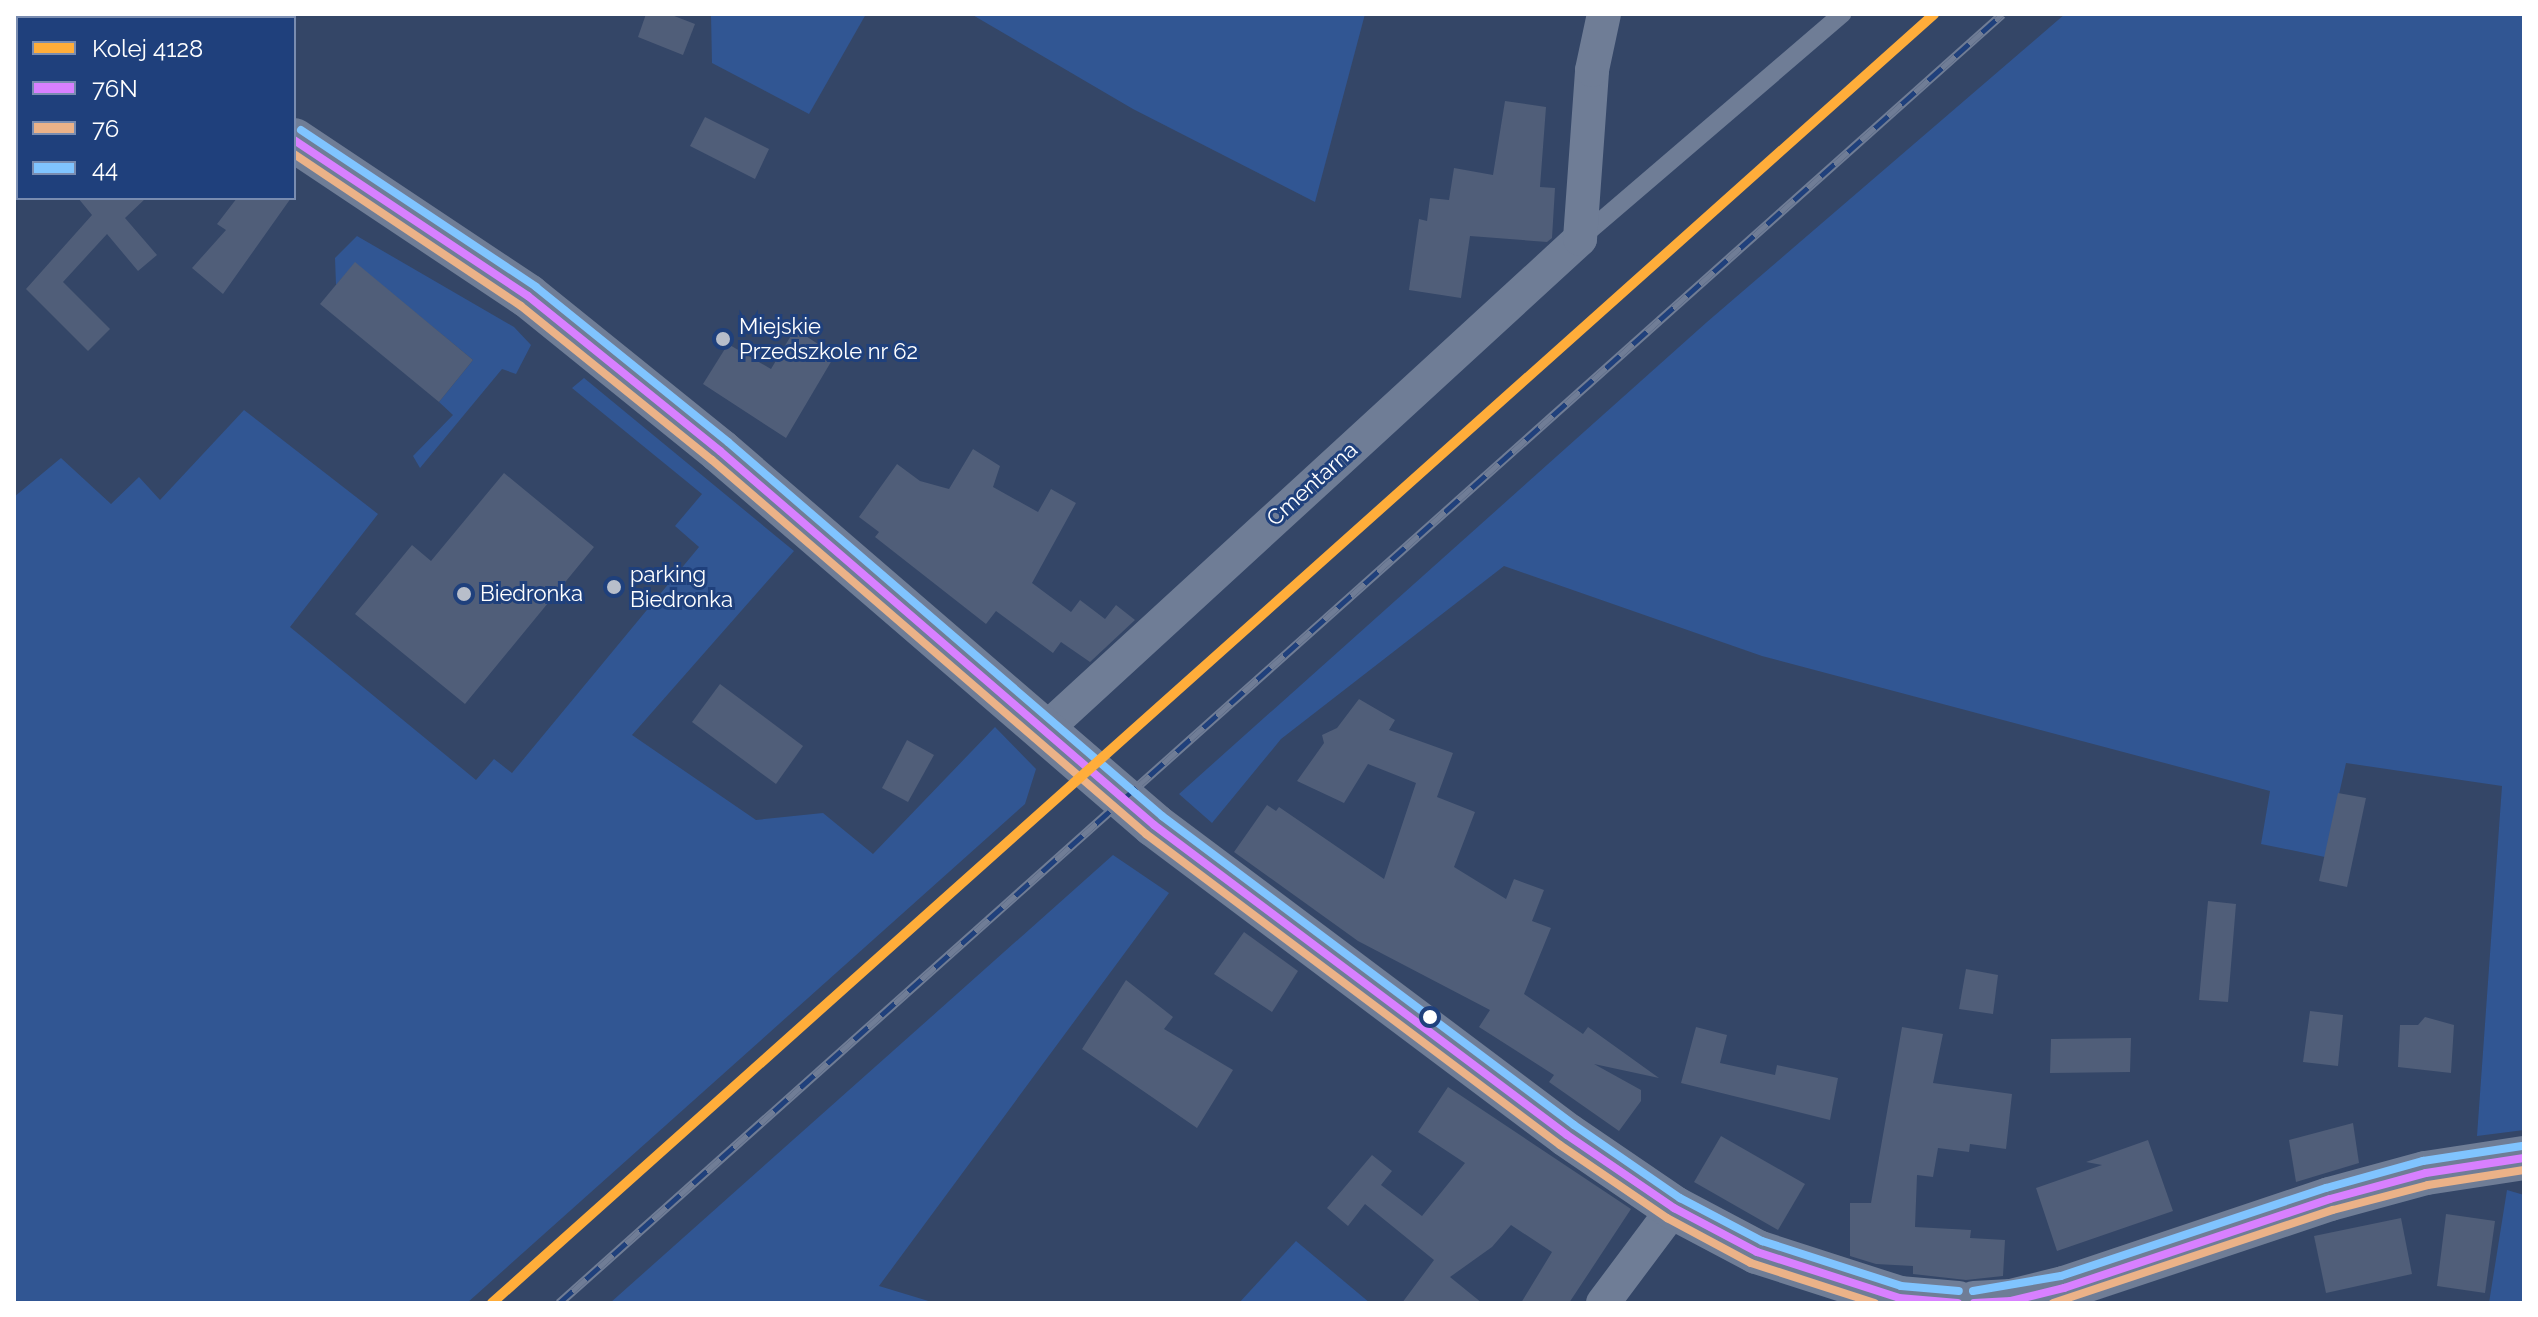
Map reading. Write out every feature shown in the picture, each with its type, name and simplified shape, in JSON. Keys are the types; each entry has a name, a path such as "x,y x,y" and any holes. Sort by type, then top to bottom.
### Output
{"street":[{"path":"1580,239 1592,70 1604,14"},
{"path":"296,141 528,296 643,386 1154,825 1342,968 1674,1208 1757,1252 1852,1286 1899,1298 1958,1303"},
{"name":"Cmentarna","path":"1045,730 1580,239"},
{"path":"1974,1303 2011,1301 2064,1288 2330,1199 2426,1173 2517,1162"},
{"path":"1603,1303 1674,1208"}],"lane":[{"name":"Cmentarna","path":"1580,239 1842,14"}],"shaded area":[{"path":"711,14 866,14 809,114 712,63"},
{"path":"971,14 1365,14 1315,202 1133,109"},
{"path":"2065,14 2524,14 2524,1130 2477,1136 2502,786 2346,763 2325,857 2261,844 2270,791 1762,656 1504,566 1281,739 1212,823 1179,794 1707,322"},
{"path":"357,236 514,327 531,345 516,374 502,369 420,468 413,456 453,415 439,402 473,360 355,263 336,285 335,258"},
{"path":"584,378 794,551 632,735 756,820 823,813 873,854 995,727 1036,769 1025,804 467,1303 14,1303 14,497 61,458 111,504 139,477 160,500 244,410 378,514 290,627 476,780 494,759 512,773 699,547 675,526 702,494 572,388"},
{"path":"1113,855 1169,893 879,1286 935,1303 610,1303"},
{"path":"2507,1190 2524,1195 2524,1303 2489,1303"},
{"path":"1296,1241 1370,1303 1239,1303"}],"building":[{"path":"646,14 669,14 695,24 683,55 638,37"},
{"path":"1505,101 1546,107 1540,187 1555,188 1552,238 1547,242 1470,236 1461,298 1409,290 1419,219 1427,221 1430,198 1449,200 1454,168 1493,175"},
{"path":"705,117 769,149 755,179 690,146"},
{"path":"80,200 144,200 125,218 157,255 138,271 107,234 63,282 110,329 88,351 26,289 92,215"},
{"path":"235,200 290,200 223,294 192,268 226,230 217,224"},
{"path":"355,262 473,360 439,402 320,304"},
{"path":"795,329 835,355 786,438 703,384 728,344 771,369"},
{"path":"973,449 1000,466 993,487 1038,512 1051,489 1076,503 1032,583 1071,612 1080,600 1105,619 1116,605 1135,620 1090,662 1061,642 1053,653 996,611 986,624 875,537 879,532 859,517 897,464 920,481 949,489"},
{"name":"Biedronka","path":"504,473 594,547 465,704 355,614 412,545 431,561"},
{"path":"720,684 803,746 776,784 692,722"},
{"path":"1359,699 1395,720 1389,730 1453,753 1437,797 1475,812 1454,867 1506,899 1514,879 1544,890 1532,921 1551,928 1524,994 1583,1034 1588,1027 1659,1078 1594,1064 1641,1090 1641,1101 1619,1131 1549,1082 1554,1075 1479,1027 1490,1010 1358,941 1234,852 1267,805 1276,811 1279,807 1384,879 1416,783 1368,764 1344,803 1297,781 1324,743 1322,735 1337,728"},
{"path":"907,740 934,755 908,802 882,788"},
{"path":"2338,793 2366,798 2347,887 2319,881"},
{"path":"2208,901 2236,904 2228,1002 2199,1000"},
{"path":"1244,932 1298,971 1272,1012 1214,974"},
{"path":"1966,969 1998,975 1993,1014 1959,1009"},
{"path":"1126,980 1173,1017 1164,1029 1233,1070 1197,1128 1082,1049"},
{"path":"2310,1011 2343,1015 2338,1066 2303,1062"},
{"path":"2425,1017 2454,1025 2451,1073 2398,1067 2400,1025 2418,1025"},
{"path":"1696,1027 1727,1035 1720,1063 1775,1075 1777,1065 1838,1078 1830,1120 1681,1083"},
{"path":"1902,1027 1943,1034 1933,1083 2012,1094 2006,1149 1970,1144 1969,1152 1938,1148 1933,1177 1917,1175 1915,1227 1971,1230 1970,1238 2005,1240 2003,1276 1966,1280 1913,1274 1913,1266 1876,1264 1850,1256 1850,1203 1871,1203"},
{"path":"2131,1038 2130,1072 2050,1073 2051,1039"},
{"path":"1448,1087 1631,1209 1569,1303 1521,1303 1552,1252 1511,1225 1492,1247 1450,1277 1482,1303 1402,1303 1434,1260 1365,1204 1348,1226 1327,1208 1372,1155 1392,1171 1381,1185 1422,1216 1465,1163 1418,1132"},
{"path":"2353,1123 2359,1163 2296,1182 2289,1140"},
{"path":"1721,1136 1805,1184 1778,1230 1694,1182"},
{"path":"2148,1140 2173,1211 2057,1251 2036,1188 2102,1165 2086,1162"},
{"path":"2446,1214 2495,1221 2485,1293 2437,1286"},
{"path":"2401,1218 2412,1274 2326,1293 2314,1236"}],"railway":[{"path":"559,1303 2002,14"}],"rail line":[{"name":"4128","path":"492,1303 1934,14"}],"transit line":[{"name":"44","path":"301,130 536,287 728,442 1162,816 1574,1125 1680,1198 1762,1241 1901,1286 1959,1291"},
{"name":"76N","path":"296,141 528,296 720,451 1154,825 1567,1135 1674,1208 1757,1252 1899,1298 1958,1303"},
{"name":"76","path":"296,155 521,306 712,460 1146,834 1560,1145 1667,1218 1751,1263 1875,1303"},
{"name":"44","path":"1973,1291 2061,1276 2326,1188 2423,1161 2522,1146"},
{"name":"76N","path":"1974,1303 2011,1301 2064,1288 2330,1199 2426,1173 2524,1158"},
{"name":"76","path":"2053,1303 2333,1210 2428,1185 2524,1170"}],"place":[{"name":"Miejskie Przedszkole nr 62","path":"723,339"},
{"name":"parking Biedronka","path":"614,587"},
{"name":"Biedronka","path":"464,594"}]}
